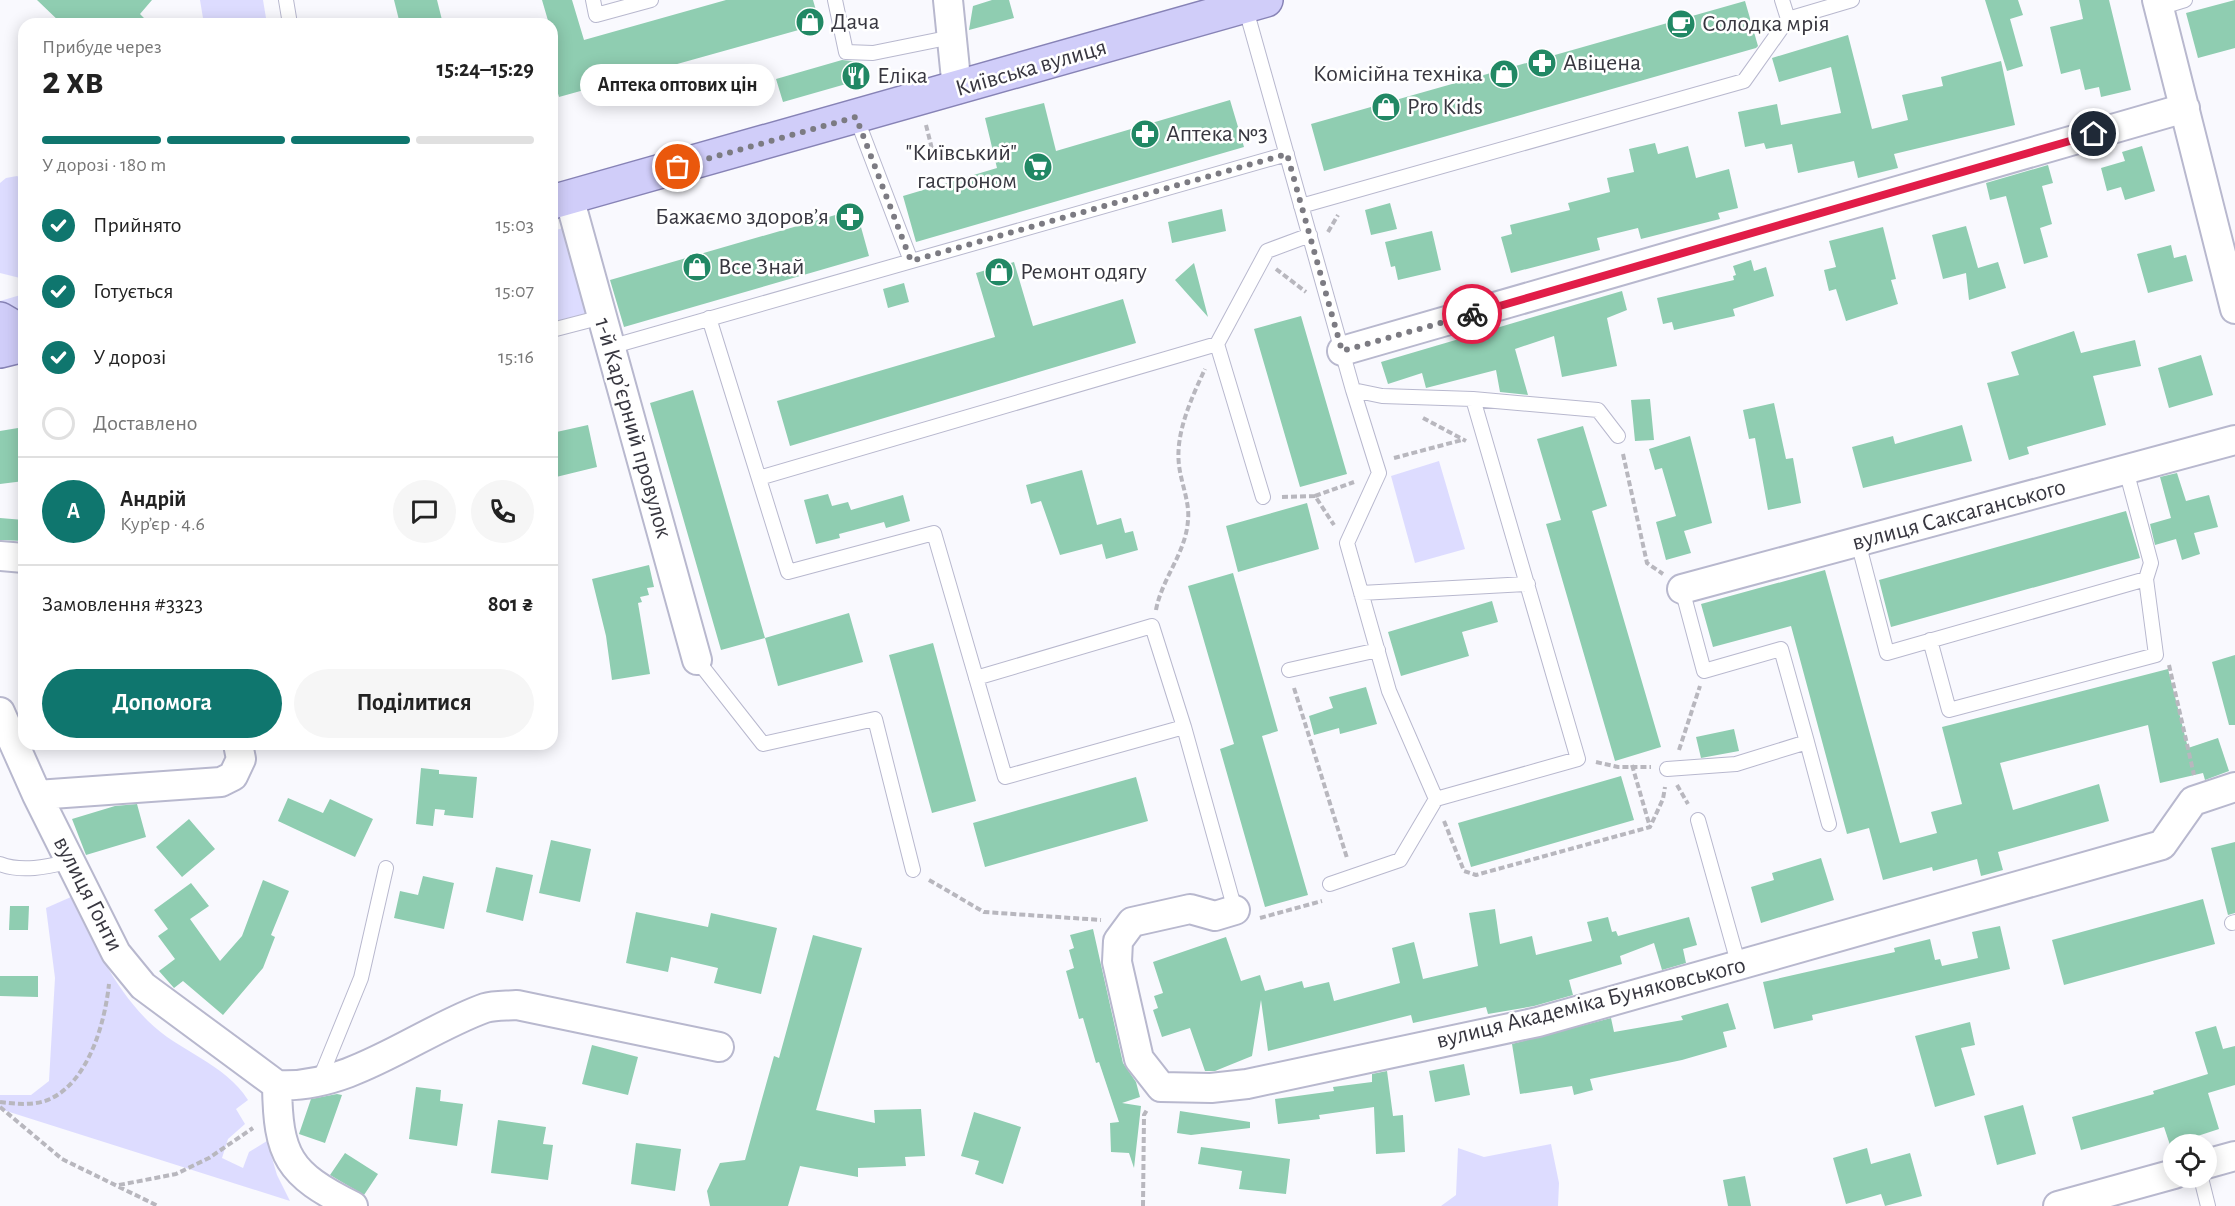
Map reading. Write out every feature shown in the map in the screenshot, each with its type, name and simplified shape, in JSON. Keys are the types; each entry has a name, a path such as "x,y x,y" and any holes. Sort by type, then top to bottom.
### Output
{"main road":[{"name":"Київська вулиця","path":"558,200 1259,2"},
{"path":"0,319 18,330"},
{"path":"0,351 18,346"}],"street":[{"path":"948,0 957,89"},
{"path":"2167,3 2185,108 2235,309"},
{"path":"1342,351 2185,108"},
{"name":"1-й Карʼєрний провулок","path":"558,203 602,317 697,660"},
{"name":"вулиця Саксаганського","path":"1682,589 2235,440"},
{"path":"0,556 18,558"},
{"name":"вулиця Гонти","path":"0,712 37,795 116,953 143,986 277,1085"},
{"path":"37,795 221,782 233,776 241,759 239,750"},
{"name":"вулиця Академіка Буняковського","path":"1124,934 1118,941 1117,962 1139,1059 1161,1087 1179,1089 1246,1083 1538,1022 2162,845 2193,801 2235,787"},
{"path":"1124,934 1132,922 1190,909 1215,916 1235,910"},
{"path":"353,1206 320,1190 287,1158 278,1127 277,1085 300,1086 318,1083 487,1008 517,1005 719,1047"},
{"path":"2217,1161 2235,1156"},
{"path":"2058,1206 2163,1177"}],"lane":[{"path":"286,0 289,18"},
{"path":"593,0 596,15 651,0"},
{"path":"835,0 846,52 873,53 952,37"},
{"path":"1782,0 1788,19"},
{"path":"1302,206 1744,81 1788,19 1852,0"},
{"path":"1259,2 1287,154 1377,468 1347,543 1389,691 1436,799"},
{"path":"856,117 911,261"},
{"path":"610,347 1287,154"},
{"path":"759,478 1217,344 1268,251 1310,235"},
{"path":"558,328 602,317"},
{"path":"709,318 788,572 934,533 1005,777 1185,728"},
{"path":"1217,344 1263,497"},
{"path":"1353,390 1382,396 1473,399 1598,410 1618,436"},
{"path":"1330,884 1400,860 1436,799 1578,759 1473,399"},
{"path":"1930,640 1949,710 2156,655 2146,579 2151,563 2126,470"},
{"path":"1858,542 1887,653 2146,579"},
{"path":"1361,593 1528,584"},
{"path":"1682,589 1704,671 1781,649 1829,824"},
{"path":"976,678 1152,626 1185,728 1235,910"},
{"path":"1289,670 1378,650"},
{"path":"697,660 763,744 875,719 913,870"},
{"path":"1667,770 1736,764 1807,742"},
{"path":"1698,820 1739,966"},
{"path":"0,864 44,867 72,861"},
{"path":"318,1083 361,978 386,868"},
{"path":"2204,1188 2208,1206"}],"path":[{"path":"1315,253 1351,194"},
{"path":"1263,260 1331,311"},
{"path":"1152,626 1159,592 1181,552 1189,519 1178,462 1182,434 1191,399 1217,344"},
{"path":"1382,396 1490,454"},
{"path":"1618,436 1647,563 1682,589"},
{"path":"1263,497 1315,496 1377,468 1463,440"},
{"path":"1315,496 1347,543"},
{"path":"2156,655 2168,658 2199,799"},
{"path":"1289,670 1353,878"},
{"path":"1436,799 1464,871 1476,875 1650,827 1663,799 1667,770 1683,742 1704,671"},
{"path":"1578,759 1618,767 1632,765 1667,770"},
{"path":"1632,765 1650,827"},
{"path":"1667,770 1698,820"},
{"path":"913,870 984,912 1105,921 1124,934"},
{"path":"1235,910 1256,919 1323,900 1330,884"},
{"path":"0,1102 21,1104 49,1099 69,1086 95,1041 106,1005 110,972 116,953"},
{"path":"0,1107 62,1159 158,1206"},
{"path":"118,1185 176,1174 209,1158 277,1114"},
{"path":"1143,1206 1144,1115"}],"shaded area":[{"path":"200,0 263,0 266,18 203,18"},
{"path":"18,177 18,278 0,273 0,183 6,178"},
{"path":"567,227 590,314 558,323 558,229"},
{"path":"18,296 18,314 0,306 0,301"},
{"path":"1439,461 1465,549 1415,563 1391,476"},
{"path":"71,897 114,978 136,1008 160,1032 227,1076 248,1100 236,1109 245,1124 228,1139 222,1158 243,1168 249,1152 267,1141 277,1175 290,1201 0,1109 0,1095 31,1095 49,1081 55,978 46,908"},
{"path":"1551,1144 1559,1183 1558,1206 1441,1206 1456,1195 1458,1148 1484,1157"}],"building":[{"path":"37,0 152,0 140,14 144,18 56,18"},
{"path":"394,0 437,0 442,18 398,18"},
{"path":"542,0 572,0 584,40 726,0 813,0 820,24 559,97 558,18 547,18"},
{"path":"992,0 1009,0 1014,18 969,30 973,6"},
{"path":"1985,0 2018,0 2023,15 2010,19 2023,66 2007,71"},
{"path":"2079,0 2109,0 2131,90 2101,97 2099,87 2085,90 2080,69 2061,74 2050,27 2083,19"},
{"path":"2235,0 2235,48 2198,58 2186,13"},
{"path":"1745,1 1758,46 1756,48 1324,171 1311,124"},
{"path":"1848,35 1872,129 1908,120 1902,95 1943,86 1941,77 2001,61 2015,125 1894,154 1898,168 1858,178 1854,161 1798,173 1792,144 1766,149 1764,143 1745,147 1738,112 1777,104 1781,125 1841,113 1831,67 1779,82 1772,58"},
{"path":"842,60 862,62 867,78 783,102 776,79"},
{"path":"1230,100 1244,147 916,242 903,196 997,168 985,118 1044,103 1056,151"},
{"path":"1655,143 1658,154 1688,146 1696,178 1729,169 1738,208 1718,213 1720,219 1641,239 1638,228 1597,238 1600,250 1511,273 1501,237 1512,234 1510,225 1570,210 1568,203 1610,192 1607,178 1634,172 1629,149"},
{"path":"2142,146 2155,191 2125,200 2121,187 2107,191 2101,168 2125,161 2122,152"},
{"path":"2048,165 2053,183 2042,186 2052,224 2040,228 2048,257 2024,264 2006,196 1990,200 1986,183"},
{"path":"1390,203 1397,229 1371,235 1365,210"},
{"path":"856,209 869,256 624,327 610,280"},
{"path":"1222,209 1226,231 1172,243 1168,222"},
{"path":"1966,226 1978,268 1998,262 2006,288 1969,300 1966,273 1943,279 1932,235"},
{"path":"1883,227 1896,279 1891,280 1898,304 1846,321 1836,289 1829,291 1824,270 1836,267 1829,241"},
{"path":"1432,231 1441,270 1398,280 1395,266 1391,267 1385,242"},
{"path":"2171,245 2174,258 2186,255 2193,281 2148,293 2137,254"},
{"path":"1751,260 1754,271 1766,267 1774,296 1733,309 1735,316 1674,330 1672,322 1663,324 1657,298 1734,280 1733,276 1736,275 1733,266"},
{"path":"1014,262 1033,326 1123,299 1136,343 790,446 777,401 995,337 976,273"},
{"path":"1194,263 1208,317 1175,280"},
{"path":"904,283 909,302 888,308 883,289"},
{"path":"1622,291 1627,310 1607,318 1617,366 1562,377 1554,336 1515,349 1528,395 1500,392 1496,370 1426,388 1422,373 1388,384 1381,362"},
{"path":"1301,316 1347,474 1300,487 1254,329"},
{"path":"2074,331 2081,353 2135,340 2141,366 2093,376 2106,425 2027,447 2029,454 2009,460 1987,383 2019,375 2011,352"},
{"path":"2201,355 2213,395 2169,408 2158,368"},
{"path":"693,390 765,638 721,650 650,403"},
{"path":"1650,399 1654,440 1635,441 1631,400"},
{"path":"1774,403 1786,459 1793,458 1801,503 1768,510 1755,438 1749,439 1743,410"},
{"path":"588,425 597,467 558,477 558,432"},
{"path":"1962,425 1972,461 1863,488 1852,447 1893,436 1895,444"},
{"path":"1583,426 1607,506 1592,511 1661,747 1615,761 1546,524 1561,520 1537,439"},
{"path":"18,428 18,482 0,484 0,431"},
{"path":"1690,436 1712,523 1684,531 1691,553 1666,560 1656,522 1676,516 1662,468 1655,470 1649,449"},
{"path":"1082,470 1097,525 1121,518 1125,533 1133,531 1138,550 1106,559 1102,544 1060,555 1041,501 1031,504 1026,485"},
{"path":"2177,473 2186,501 2209,495 2218,527 2194,533 2200,554 2182,560 2176,539 2155,545 2150,524 2171,518 2160,477"},
{"path":"828,494 832,506 848,502 851,510 903,495 910,521 886,528 884,522 839,534 840,538 816,544 804,500"},
{"path":"1307,503 1319,549 1238,572 1226,526"},
{"path":"2126,511 2140,558 1891,627 1879,580"},
{"path":"0,518 18,520 18,541 0,540"},
{"path":"649,565 654,587 647,588 649,595 640,597 642,602 638,603 650,674 612,680 606,636 592,579"},
{"path":"1825,570 1900,843 1937,833 1931,812 1962,804 1942,727 2168,669 2188,748 2218,738 2229,771 2205,780 2203,773 2160,783 2148,725 2000,763 2013,810 2099,784 2109,821 1998,852 2003,870 1981,876 1977,859 1933,871 1932,867 1883,880 1869,828 1847,834 1791,626 1713,647 1701,604"},
{"path":"1233,573 1278,731 1262,736 1308,895 1265,907 1220,749 1234,744 1188,586"},
{"path":"1492,601 1498,622 1462,632 1469,656 1401,676 1388,632"},
{"path":"849,613 863,662 778,686 765,638"},
{"path":"933,643 976,801 932,813 889,655"},
{"path":"2235,655 2235,725 2229,725 2212,662"},
{"path":"1366,687 1377,724 1340,734 1339,728 1314,735 1309,716 1333,708 1329,697"},
{"path":"1734,729 1739,751 1701,758 1696,737"},
{"path":"421,768 439,770 439,774 477,777 473,818 444,815 445,810 435,809 433,826 416,824"},
{"path":"1621,776 1634,820 1471,867 1458,823"},
{"path":"1136,777 1148,821 985,867 973,823"},
{"path":"288,798 323,813 330,799 373,819 355,857 278,821"},
{"path":"137,804 146,837 86,855 72,819 115,806"},
{"path":"189,819 215,849 182,877 156,847"},
{"path":"551,840 591,849 580,902 539,893"},
{"path":"2235,842 2235,913 2228,915 2211,848"},
{"path":"1821,858 1834,900 1761,923 1751,887 1774,880 1772,873"},
{"path":"496,867 533,875 523,921 486,912"},
{"path":"423,876 454,883 444,929 394,918 400,891 418,895"},
{"path":"263,880 289,891 271,935 275,937 263,968 223,1015 183,981 174,988 159,971 175,959 158,936 168,929 154,910 191,883 209,906 190,919 220,961 242,936"},
{"path":"2203,899 2215,944 2064,985 2052,940"},
{"path":"10,906 29,906 28,930 9,930"},
{"path":"1495,909 1500,944 1532,936 1536,955 1592,941 1587,922 1608,917 1612,932 1616,931 1618,936 1689,917 1697,945 1683,949 1686,963 1662,970 1654,943 1620,956 1622,964 1569,980 1573,995 1534,1006 1488,1014 1486,1007 1413,1023 1411,1015 1268,1051 1261,1000 1252,1056 1215,1071 1205,1071 1190,1028 1162,1037 1153,1010 1158,1008 1154,996 1163,993 1153,962 1226,937 1241,981 1260,975 1265,991 1302,981 1304,988 1329,982 1334,1001 1400,983 1392,948 1414,942 1423,979 1478,966 1469,913"},
{"path":"636,912 708,927 711,913 777,928 761,994 714,983 718,968 671,957 668,972 626,963"},
{"path":"2000,926 2010,969 1812,1015 1813,1020 1774,1029 1763,982 1895,952 1894,948 1930,939 1935,960 1940,959 1942,966 1978,958 1972,932"},
{"path":"1093,929 1123,1063 1136,1082 1140,1097 1122,1103 1141,1106 1134,1168 1129,1153 1111,1152 1110,1123 1119,1122 1099,1062 1096,1063 1083,1018 1079,1019 1066,971 1074,968 1069,950 1074,948 1070,935"},
{"path":"813,935 862,948 816,1110 875,1123 874,1110 921,1109 925,1156 905,1157 906,1166 858,1168 858,1177 800,1166 788,1206 710,1206 707,1191 720,1163 745,1160 774,1056 779,1058"},
{"path":"0,976 38,976 38,997 0,996"},
{"path":"1728,1003 1736,1029 1723,1032 1727,1047 1682,1060 1590,1079 1593,1090 1574,1095 1572,1086 1520,1094 1512,1044 1611,1018 1614,1032 1683,1020 1681,1016"},
{"path":"1970,1022 1975,1045 1961,1048 1975,1095 1935,1107 1915,1036"},
{"path":"2216,1026 2223,1049 2235,1046 2235,1085 2208,1093 2219,1129 2204,1134 2166,1134 2164,1127 2081,1150 2072,1117 2154,1094 2153,1091 2208,1074 2195,1032"},
{"path":"592,1045 638,1057 628,1095 582,1084"},
{"path":"1464,1064 1470,1095 1435,1102 1429,1071"},
{"path":"1387,1071 1393,1116 1403,1115 1405,1152 1376,1154 1374,1107 1319,1115 1320,1119 1278,1124 1275,1099 1334,1091 1333,1087 1372,1082 1372,1074"},
{"path":"416,1087 441,1090 440,1101 463,1104 457,1146 409,1139"},
{"path":"342,1095 325,1143 299,1134 311,1099"},
{"path":"2023,1105 2036,1154 1997,1165 1984,1116"},
{"path":"1180,1111 1250,1122 1250,1128 1191,1135 1177,1133"},
{"path":"974,1112 1021,1127 1003,1184 975,1174 979,1161 961,1156"},
{"path":"498,1120 546,1127 543,1144 553,1145 548,1180 491,1173"},
{"path":"636,1143 681,1149 675,1191 631,1184"},
{"path":"1201,1147 1290,1159 1286,1194 1239,1189 1242,1171 1198,1164"},
{"path":"1867,1148 1871,1164 1910,1153 1922,1196 1885,1206 1881,1194 1846,1204 1833,1158"},
{"path":"345,1153 378,1174 364,1195 330,1175"},
{"path":"1745,1176 1751,1206 1728,1206 1723,1180"}],"way so far":[{"path":"678,167 856,117 911,261 1287,154 1342,351 1472,314"}],"place":[{"name":"Дача","path":"810,22"},
{"name":"Солодка мрія","path":"1681,24"},
{"name":"Авіцена","path":"1542,63"},
{"name":"Комісійна техніка","path":"1504,74"},
{"name":"Еліка","path":"856,76"},
{"name":"Pro Kids","path":"1386,107"},
{"name":"Аптека №3","path":"1145,134"},
{"name":"Аптека оптових цін","path":"678,167"},
{"name":"\"Київський\" гастроном","path":"1038,167"},
{"name":"Бажаємо здоров’я","path":"850,217"},
{"name":"Все Знай","path":"697,267"},
{"name":"Ремонт одягу","path":"999,272"}],"route":[{"path":"1472,314 2094,134"}]}
